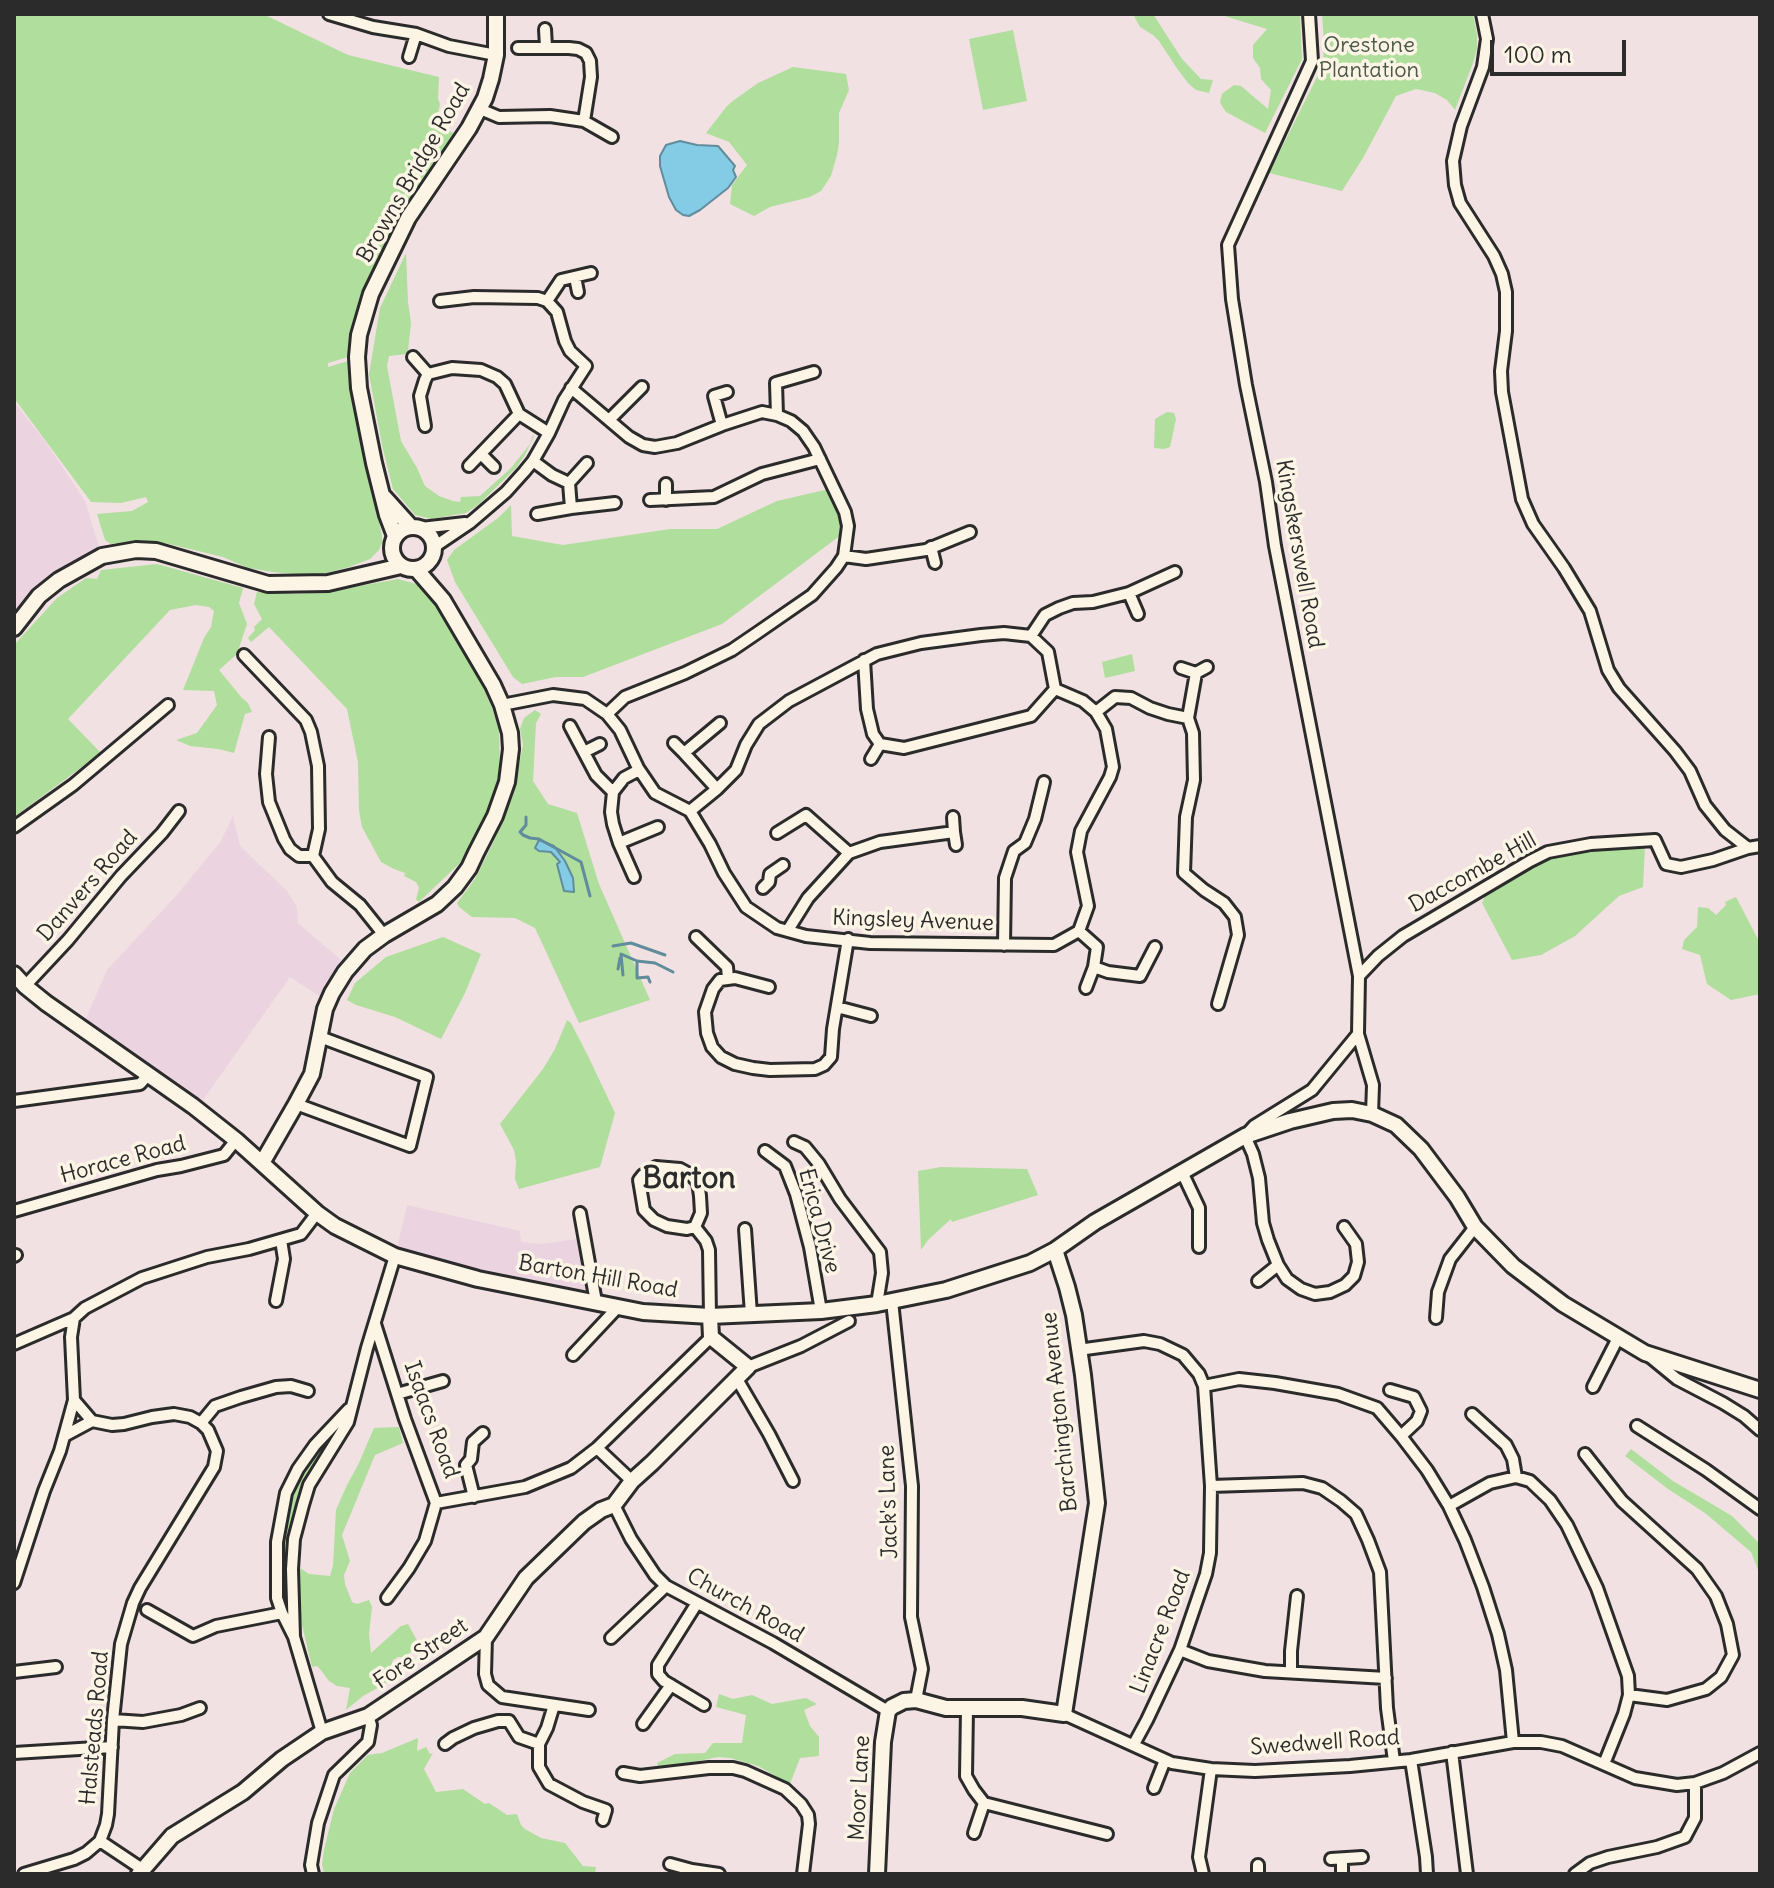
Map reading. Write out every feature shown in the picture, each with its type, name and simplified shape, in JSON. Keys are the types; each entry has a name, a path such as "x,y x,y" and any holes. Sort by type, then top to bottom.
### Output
{"street":[{"path":"329,14 373,27 416,34 449,46 496,55"},
{"name":"Browns Bridge Road","path":"393,542 357,372 357,345 375,284 408,218 480,109 496,55 496,14"},
{"name":"Kingskerswell Road","path":"1309,14 1312,61 1228,245 1232,299 1246,385 1359,976 1358,1034 1373,1085 1372,1114"},
{"path":"1482,14 1487,39 1483,67 1461,126 1453,161 1460,203 1494,256 1506,292 1502,392 1522,499 1533,524 1590,611 1608,670 1619,688 1690,771 1705,805 1725,830 1748,848 1760,846"},
{"path":"545,29 546,47"},
{"path":"409,57 416,34"},
{"path":"518,48 578,49 586,53 590,61 590,93 584,121"},
{"path":"480,109 499,117 550,116 584,121 612,137"},
{"path":"547,301 561,280 591,273"},
{"path":"575,277 578,292"},
{"path":"474,297 474,310"},
{"path":"393,542 393,557 406,569 427,559 506,492 533,461 571,388 589,362 570,351 557,312 547,301 538,298 474,297 440,301"},
{"path":"413,357 428,374"},
{"path":"428,374 452,368 481,370 497,377 505,384 519,414 549,433"},
{"path":"777,415 776,383 814,372"},
{"path":"425,426 420,396 428,374"},
{"path":"710,383 722,425"},
{"path":"609,420 642,387"},
{"path":"571,388 629,437 643,445 655,447 677,443 762,412 791,421 803,431 820,459 845,512 848,526 844,556 812,595 732,650 625,697 607,714"},
{"path":"622,390 631,398"},
{"path":"714,396 727,392"},
{"path":"469,466 519,414"},
{"path":"481,454 494,467"},
{"path":"650,500 714,497 762,474 820,459"},
{"path":"533,461 569,483"},
{"path":"571,508 569,483 587,463"},
{"path":"666,484 666,500"},
{"name":"Browns Bridge Road","path":"382,493 399,515 416,528"},
{"path":"537,514 615,503"},
{"path":"355,576 379,560 404,529 471,522"},
{"path":"262,1163 312,1074 325,1009 345,972 365,949 437,904 455,887 469,868 495,816 507,782 510,733 502,705 443,600 427,559 430,535 416,528"},
{"path":"844,556 866,559 931,547 970,532"},
{"path":"931,547 935,563"},
{"path":"14,628 39,596 59,580 102,556 136,550 156,551 268,584 328,583 401,566"},
{"path":"1031,636 1045,615 1059,608 1129,593 1175,572"},
{"path":"1129,593 1138,614"},
{"path":"502,705 553,695 585,699 607,714 620,730 639,770 655,793 690,811 736,770 759,724 789,701 877,654 936,641 1004,633 1031,636 1048,652 1055,689"},
{"path":"244,655 306,720 311,732 318,766 319,829 313,856 332,882 360,905 384,935"},
{"path":"864,660 869,722 880,744"},
{"path":"1181,668 1196,673 1207,667"},
{"path":"1196,673 1188,718 1193,733 1194,780 1186,817 1184,873 1224,903 1235,917 1238,935 1218,1004"},
{"path":"1055,689 1083,701 1096,712 1106,729 1112,755 1110,777 1081,831 1077,852 1088,906 1079,931 1097,947 1086,988"},
{"path":"880,744 904,748 1031,716 1055,689"},
{"path":"1096,712 1115,697 1131,698 1150,708 1188,718"},
{"path":"14,827 73,785 168,705"},
{"path":"684,753 720,723"},
{"path":"570,726 596,775 613,792"},
{"path":"269,737 266,774 269,802 290,849 299,856 313,856"},
{"path":"674,743 717,789"},
{"path":"584,752 600,744"},
{"path":"871,759 880,744"},
{"path":"634,877 619,843 611,812 613,792 624,778 639,770"},
{"path":"1194,780 1209,779"},
{"path":"1004,945 1005,878 1014,851 1025,843 1035,819 1044,782"},
{"name":"Danvers Road","path":"25,986 179,811"},
{"name":"Kingsley Avenue","path":"690,811 746,907 777,928 806,936 870,943 1004,945 1054,945 1079,931"},
{"path":"777,833 806,815 849,853"},
{"path":"953,817 956,845"},
{"path":"619,843 658,827"},
{"path":"788,930 808,898 849,853 880,842 954,832"},
{"name":"Daccombe Hill","path":"1359,976 1403,936 1548,852 1591,844 1655,840 1666,864 1681,867 1748,848"},
{"path":"746,907 769,882 770,874 783,865"},
{"path":"696,937 727,967 728,978"},
{"path":"769,987 735,978 720,980 713,989 705,1012 712,1047 721,1057 735,1064 770,1070 815,1069 824,1065 831,1057 848,939"},
{"path":"1094,967 1140,976 1155,947"},
{"name":"Barton Hill Road","path":"14,974 46,1003 149,1074 236,1140 335,1226 395,1256 478,1279 643,1312 710,1316 821,1311 946,1290 1030,1263 1245,1136 1333,1111 1352,1110 1372,1114"},
{"path":"837,1007 871,1016"},
{"path":"1344,1227 1356,1244 1358,1262 1354,1276 1345,1285 1315,1294 1287,1279 1278,1265 1263,1223 1259,1178 1245,1136 1254,1126 1312,1090 1358,1034"},
{"path":"296,1104 410,1146 427,1077 320,1037"},
{"path":"14,1101 140,1084 149,1074"},
{"path":"1372,1114 1396,1125 1421,1149 1475,1227 1513,1266 1563,1304 1645,1353 1677,1379 1744,1416 1760,1430"},
{"name":"Horace Road","path":"14,1211 157,1170 224,1155 236,1140"},
{"name":"Jack's Lane","path":"794,1142 805,1147 819,1164 840,1199 880,1252 884,1302 912,1486 911,1617 922,1669 916,1700"},
{"name":"Erica Drive","path":"765,1151 785,1166 796,1194 810,1247 821,1311"},
{"path":"656,1167 680,1169 691,1175 698,1182 700,1196 701,1213 695,1227 667,1226 654,1220 644,1210 639,1180 643,1175 656,1167"},
{"path":"1182,1172 1199,1208 1199,1247"},
{"path":"14,1344 74,1318 85,1308 142,1278 207,1257 301,1234 317,1213"},
{"path":"580,1213 596,1302"},
{"path":"695,1227 709,1250 711,1337 748,1367"},
{"path":"1436,1318 1438,1292 1450,1259 1475,1227"},
{"path":"745,1229 751,1314"},
{"path":"276,1301 284,1259 281,1240"},
{"name":"Barchington Avenue","path":"1055,1250 1074,1315 1097,1503 1064,1714"},
{"path":"294,1637 294,1539 309,1485 346,1427 395,1256"},
{"path":"1258,1281 1278,1265"},
{"path":"573,1355 618,1307"},
{"path":"14,1583 74,1400 71,1337 74,1318"},
{"name":"Fore Street","path":"140,1871 172,1836 243,1792 282,1759 322,1732 368,1716 486,1637 526,1578 584,1522 614,1505 632,1481 748,1367 801,1346 849,1321"},
{"name":"Isaacs Road","path":"375,1324 436,1503 525,1487 571,1468 597,1448 711,1337"},
{"path":"1593,1387 1618,1338"},
{"path":"1078,1350 1144,1341 1160,1344 1188,1360 1204,1386 1239,1379 1275,1383 1338,1394 1377,1408 1427,1470 1449,1506 1483,1587 1506,1670 1513,1742"},
{"path":"1645,1353 1760,1390"},
{"path":"737,1379 793,1481"},
{"path":"397,1394 443,1381"},
{"path":"74,1400 92,1421 112,1425 174,1414 201,1423 215,1406 241,1397 276,1387 291,1386 308,1391"},
{"name":"Linacre Road","path":"1134,1744 1180,1650 1206,1574 1210,1553 1211,1486 1204,1386"},
{"path":"1390,1390 1414,1397 1421,1411 1417,1421 1401,1436"},
{"path":"322,1732 294,1637 277,1598 277,1542 286,1493 298,1469 315,1445 352,1406"},
{"path":"1472,1414 1506,1445 1513,1459 1516,1477"},
{"path":"64,1436 92,1421"},
{"name":"Halsteads Road","path":"100,1841 108,1814 121,1644 140,1588 214,1467 215,1444 201,1423"},
{"path":"1637,1426 1760,1509"},
{"path":"474,1497 466,1465 471,1459 473,1442 483,1433"},
{"path":"597,1448 632,1481"},
{"path":"1585,1454 1622,1501 1697,1569 1716,1596 1727,1624 1733,1655 1721,1677 1706,1689 1667,1700 1629,1695"},
{"path":"1449,1506 1490,1483 1516,1477 1530,1481 1550,1500 1567,1525 1597,1588 1628,1676 1629,1695 1624,1714 1604,1764"},
{"path":"1211,1486 1303,1483 1322,1488 1356,1514 1380,1572 1387,1708 1394,1761"},
{"path":"387,1598 425,1541 436,1503"},
{"name":"Church Road","path":"614,1505 631,1539 666,1586 890,1709"},
{"path":"611,1638 666,1586"},
{"path":"1291,1672 1297,1596"},
{"path":"697,1603 658,1665 658,1674 664,1681 704,1705"},
{"path":"147,1610 193,1636 216,1626 282,1613"},
{"path":"486,1637 485,1674 488,1685 502,1697 589,1710"},
{"path":"1180,1650 1208,1661 1265,1671 1386,1678"},
{"path":"14,1672 56,1667"},
{"path":"643,1724 671,1685"},
{"name":"Swedwell Road","path":"890,1709 904,1701 916,1700 946,1708 1022,1708 1064,1714 1172,1763 1211,1769 1255,1771 1350,1766 1411,1760 1513,1742 1541,1742 1562,1746 1635,1778 1677,1785 1695,1783 1723,1773 1760,1753"},
{"path":"554,1705 539,1744 539,1767 549,1784 606,1810 603,1820"},
{"path":"113,1720 143,1722 200,1708"},
{"name":"Moor Lane","path":"877,1874 883,1742 890,1709"},
{"path":"967,1709 966,1776 984,1803 1107,1834"},
{"path":"313,1874 311,1865 318,1823 334,1775 368,1742 371,1725 368,1716"},
{"path":"445,1744 474,1728 509,1721 519,1737 539,1744"},
{"path":"14,1753 112,1747"},
{"path":"1452,1752 1467,1874"},
{"path":"1154,1788 1165,1760"},
{"path":"1411,1760 1427,1874"},
{"path":"623,1773 640,1776 733,1768 785,1789 808,1815 803,1874"},
{"path":"1203,1874 1199,1857 1211,1769"},
{"path":"1575,1874 1590,1863 1673,1843 1685,1837 1695,1818 1695,1783"},
{"path":"974,1833 984,1803"},
{"path":"24,1874 74,1859 100,1841 140,1871"},
{"path":"1342,1874 1336,1859 1362,1857"},
{"path":"670,1864 719,1874"}],"shaded area":[{"path":"14,402 45,441 85,501 102,556 59,580 14,628"},
{"path":"233,816 240,846 287,891 297,907 298,923 341,960 321,997 290,977 203,1100 86,1018 107,970 175,897 221,841"},
{"path":"407,1205 520,1231 521,1242 541,1244 584,1238 596,1302 395,1256"}],"green space":[{"path":"14,14 263,14 348,55 439,77 440,104 436,122 455,134 421,183 382,254 349,332 348,357 328,363 328,367 348,361 349,380 382,536 379,550 370,559 315,576 248,568 223,557 169,544 138,540 111,544 105,540 97,514 132,511 148,502 146,497 121,503 91,502 14,398"},
{"path":"1133,14 1153,14 1182,59 1201,79 1213,80 1209,93 1196,90 1188,83 1159,41 1140,27"},
{"path":"1218,14 1300,14 1302,59 1265,133 1226,112 1220,102 1227,90 1234,85 1241,86 1268,109 1271,90 1261,79 1260,68 1253,58 1253,45 1267,29"},
{"name":"Orestone Plantation","path":"1322,14 1473,14 1477,35 1473,63 1455,110 1447,100 1435,93 1416,89 1396,96 1342,191 1269,173 1323,65"},
{"path":"1013,30 1027,101 983,110 969,39"},
{"path":"793,67 846,74 849,90 839,113 837,155 831,176 821,191 810,197 770,207 754,216 730,204 732,185 747,165 729,142 706,133 734,100 758,83"},
{"path":"406,253 411,323 408,351 407,354 389,356 387,366 401,441 425,486 453,501 460,502 461,497 480,496 511,468 534,436 525,455 516,468 478,505 466,513 431,519 415,515 393,489 369,374 380,308"},
{"path":"1167,412 1174,413 1176,419 1170,447 1154,448 1155,419"},
{"path":"829,489 841,519 841,535 722,624 583,677 556,677 522,684 513,677 455,582 447,560 454,550 511,505 512,536 563,545 670,529 717,529 777,501"},
{"path":"157,564 243,588 239,603 247,624 237,654 219,670 248,703 252,712 245,714 234,753 190,746 176,740 197,733 217,705 214,691 183,690 211,627 214,611 196,605 170,610 68,719 101,753 14,817 14,645 57,598 86,578 97,579 101,570"},
{"path":"398,579 416,584 437,605 479,677 499,729 500,774 489,809 461,862 419,902 416,899 419,888 416,882 381,862 362,827 358,762 347,709 269,627 251,642 248,638 262,619 254,604 257,592 300,594"},
{"path":"1132,654 1135,671 1105,678 1102,662"},
{"path":"535,710 541,714 536,723 533,781 548,804 577,813 599,884 650,1000 579,1023 535,928 515,918 472,917 457,903 475,879 513,795 523,745 520,729 524,718"},
{"path":"1645,845 1643,887 1619,896 1575,936 1541,955 1512,960 1482,903 1487,892 1543,858 1587,848"},
{"path":"1736,897 1760,943 1760,994 1731,1000 1707,984 1700,955 1682,949 1684,940 1697,927 1698,907 1708,908 1716,915 1726,905 1725,902"},
{"path":"443,937 481,954 441,1039 395,1017 347,1000 355,983 386,957"},
{"path":"567,1020 615,1113 600,1167 519,1189 515,1179 514,1150 500,1124 543,1069"},
{"path":"941,1167 1027,1169 1038,1195 952,1222 951,1219 921,1250 918,1171"},
{"path":"352,1406 309,1485 294,1539 294,1636 282,1613 277,1542 298,1469"},
{"path":"399,1427 403,1443 375,1455 342,1535 350,1561 344,1575 352,1602 357,1604 369,1600 372,1607 369,1634 371,1653 401,1626 408,1624 419,1644 405,1657 393,1660 391,1674 385,1684 346,1710 350,1688 337,1686 317,1666 312,1667 298,1608 297,1566 309,1574 330,1576 336,1510 347,1485 374,1428"},
{"path":"1631,1449 1673,1481 1732,1516 1760,1544 1760,1575 1751,1552 1705,1513 1625,1456"},
{"path":"719,1694 733,1699 752,1695 772,1704 806,1698 817,1704 804,1710 810,1726 819,1737 819,1756 800,1758 790,1784 758,1766 730,1758 718,1757 659,1769 657,1763 675,1754 705,1753 713,1743 742,1743 746,1715 716,1707"},
{"path":"418,1738 417,1751 426,1747 430,1754 433,1753 424,1769 436,1792 463,1789 507,1815 517,1814 525,1829 541,1838 565,1843 583,1866 596,1867 595,1874 324,1874 324,1850 334,1809 350,1773 368,1755 382,1753"}],"water":[{"path":"680,141 718,146 735,166 736,177 728,188 689,216 676,210 660,166 660,156 666,145"},
{"path":"539,840 554,846 565,861 573,878 574,892 564,891 557,864 560,862 551,852 535,848"}],"waterway":[{"path":"526,817 526,825 520,832 523,835 539,839 581,862 590,896"},
{"path":"613,946 631,943 665,955"},
{"path":"621,954 637,961 655,963 673,972"},
{"path":"621,955 623,975"},
{"path":"618,969 620,958"},
{"path":"637,961 637,978 648,977 650,982"}],"district":[{"name":"Barton","path":"689,1179"}]}
